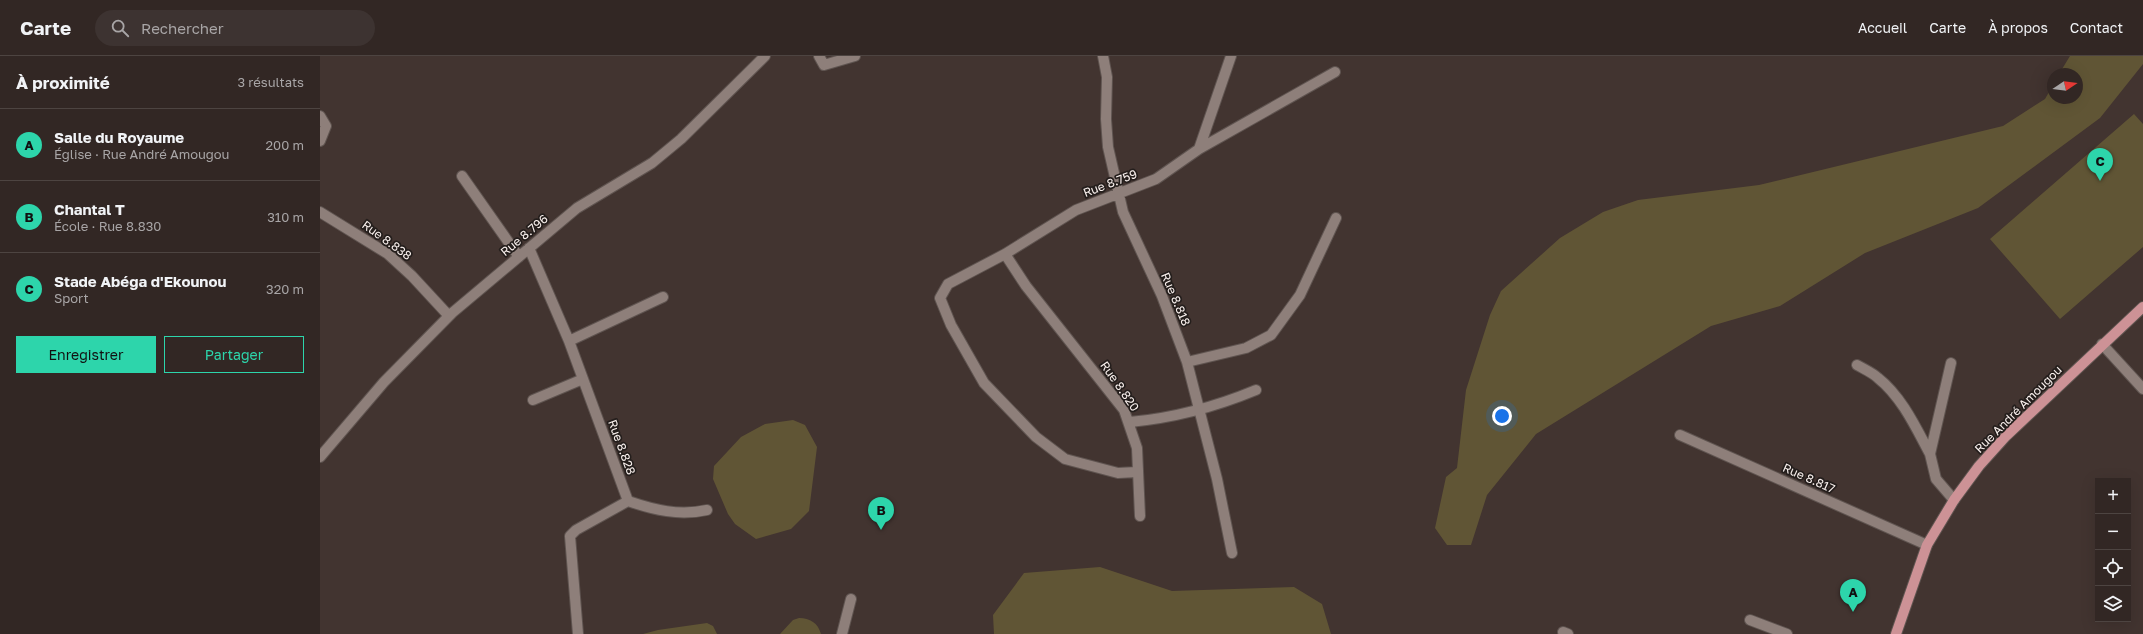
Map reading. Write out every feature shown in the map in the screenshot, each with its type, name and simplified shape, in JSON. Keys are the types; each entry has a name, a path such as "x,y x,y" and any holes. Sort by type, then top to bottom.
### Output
{"main road":[{"name":"Rue André Amougou","path":"1896,634 1927,545 1954,500 1979,466 2006,436 2143,307"}],"street":[{"name":"Rue 8.796","path":"320,457 384,382 449,316 577,208 652,163 681,139 765,56"},
{"path":"819,56 824,65 855,56"},
{"name":"Rue 8.818","path":"1103,56 1107,77 1106,119 1108,147 1120,192 1123,212 1162,296 1187,362 1217,479 1232,553"},
{"path":"1199,149 1231,56"},
{"name":"Rue 8.759","path":"1137,472 1118,473 1065,459 1036,437 984,383 951,325 942,293 948,284 1005,254 1076,210 1156,179 1199,149 1335,72"},
{"path":"320,116 326,126 320,141"},
{"path":"462,176 519,257"},
{"name":"Rue 8.838","path":"320,212 388,254 412,276 449,316"},
{"path":"1187,362 1246,348 1271,335 1300,295 1336,218"},
{"name":"Rue 8.828","path":"529,248 569,341 628,501"},
{"name":"Rue 8.820","path":"1005,254 1026,286 1124,410 1130,422 1138,448 1137,472 1140,516"},
{"path":"569,341 663,297"},
{"path":"2102,344 2143,389"},
{"path":"1930,454 1951,363"},
{"path":"1857,365 1878,377 1898,400 1914,424 1930,454 1936,479 1954,500"},
{"path":"533,400 583,379"},
{"path":"1130,422 1161,419 1199,410 1256,390"},
{"name":"Rue 8.817","path":"1680,435 1927,545"},
{"path":"578,634 570,536 576,530 628,501 656,510 668,512 690,513 707,510"},
{"path":"842,634 851,599"},
{"path":"1750,620 1787,634"}],"shaded area":[{"path":"2070,56 2143,56 2143,64 2100,118 1978,208 1865,253 1780,306 1711,326 1536,434 1487,495 1471,545 1447,545 1435,528 1446,477 1457,468 1466,390 1490,315 1501,291 1560,238 1603,212 1638,200 1759,185 2003,126 2045,99 2047,96 2047,104 2083,104 2083,68 2063,68"},
{"path":"2134,114 2143,124 2143,247 2060,319 1990,239"},
{"path":"793,420 805,425 817,447 809,511 791,529 756,539 735,524 728,514 713,479 714,466 741,437 765,424"},
{"path":"1100,567 1172,591 1294,587 1322,604 1331,634 994,634 993,615 1024,573"},
{"path":"799,618 810,620 816,624 821,634 780,634 793,620"},
{"path":"707,623 713,626 717,634 643,634 658,630"}],"place":[{"name":"Stade Abéga d'Ekounou","path":"2100,181"},
{"name":"Chantal T","path":"881,530"},
{"name":"Salle du Royaume","path":"1853,612"}]}
